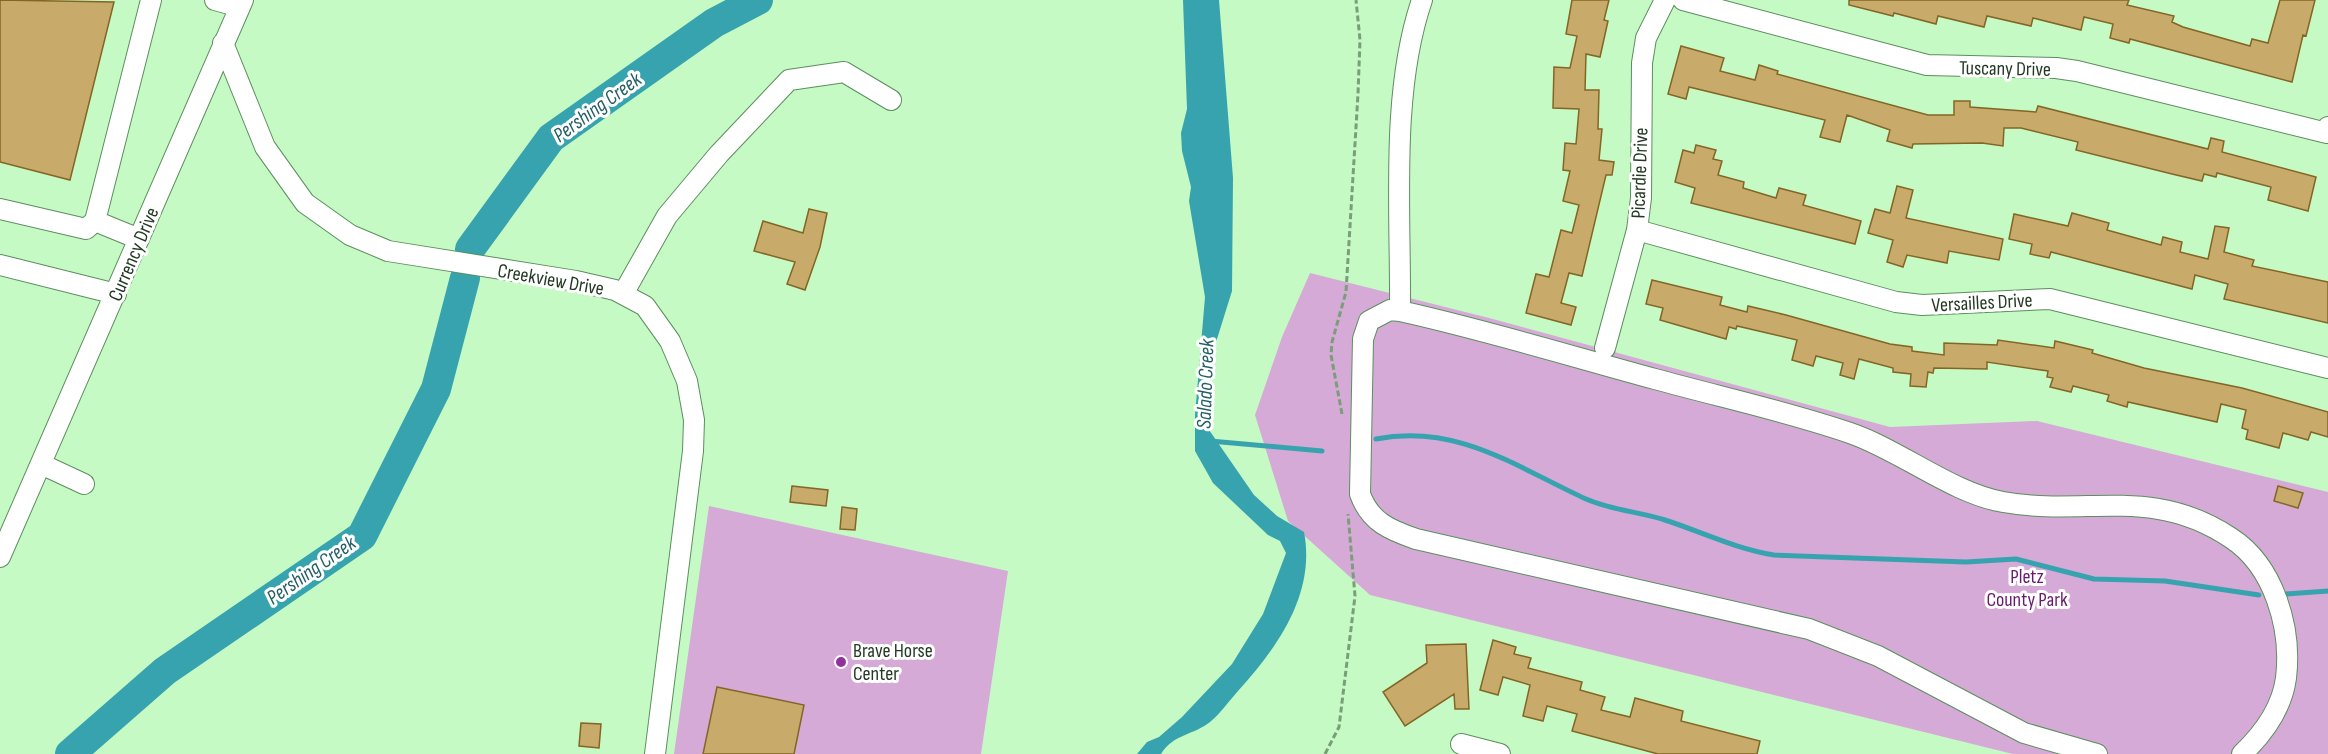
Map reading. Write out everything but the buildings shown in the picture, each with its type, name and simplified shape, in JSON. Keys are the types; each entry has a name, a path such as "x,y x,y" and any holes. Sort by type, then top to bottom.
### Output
{"street":[{"path":"0,209 86,229 95,221 151,0"},
{"path":"215,0 241,3 223,43"},
{"path":"1401,310 1401,104 1407,51 1422,0"},
{"name":"Picardie Drive","path":"1605,348 1637,230 1641,198 1641,63 1646,38 1665,0"},
{"name":"Tuscany Drive","path":"1683,0 1927,65 2056,68 2077,71 2327,130"},
{"name":"Currency Drive","path":"3,550 223,43"},
{"name":"Creekview Drive","path":"223,43 265,147 305,202 350,235 388,251 576,281 623,294 645,306 670,341 687,381 694,420 693,451 655,754"},
{"path":"623,294 668,216 719,154 789,80 844,72 891,100"},
{"path":"95,221 139,239"},
{"name":"Versailles Drive","path":"1637,230 1896,302 1922,305 2050,299 2328,368"},
{"path":"0,265 116,294"},
{"path":"2097,754 2024,733 1878,656 1809,629 1416,539 1381,525 1365,507 1360,494 1363,339 1369,321 1390,310 1401,310 1851,433 1892,450 1957,485 2002,502 2035,505 2134,504 2158,507 2204,523 2233,539 2258,562 2269,578 2282,622 2286,679 2274,713 2259,738 2242,754"},
{"path":"41,464 84,484"},
{"path":"1461,744 1500,754"}],"green space":[{"name":"Pletz County Park","path":"1310,273 1489,318 1890,427 2037,421 2328,492 2328,754 2013,754 1370,595 1288,521 1255,415 1282,337"},
{"name":"Brave Horse Center","path":"709,506 1008,571 981,754 674,754"}],"water":[{"name":"Salado Creek","path":"1183,0 1219,0 1233,178 1232,291 1212,355 1207,427 1254,495 1277,516 1304,532 1306,555 1299,598 1290,619 1253,674 1210,722 1171,742 1161,754 1137,754 1147,742 1159,737 1182,717 1232,664 1263,614 1286,553 1280,541 1268,535 1213,483 1195,451 1195,415 1205,297 1189,201 1191,187 1182,151 1181,133 1187,109"}],"waterway":[{"name":"Pershing Creek","path":"470,249 551,138 714,23 758,0"},
{"name":"Pershing Creek","path":"70,754 165,671 362,536 436,389 465,278"},
{"path":"1376,439 1405,436 1433,437 1460,443 1510,462 1596,503 1665,520 1733,544 1774,555 1966,562 2016,559 2094,579 2165,581 2259,595"},
{"path":"1210,441 1322,451"},
{"path":"2285,594 2328,591"}],"place":[{"name":"Brave Horse Center","path":"841,662"}]}
